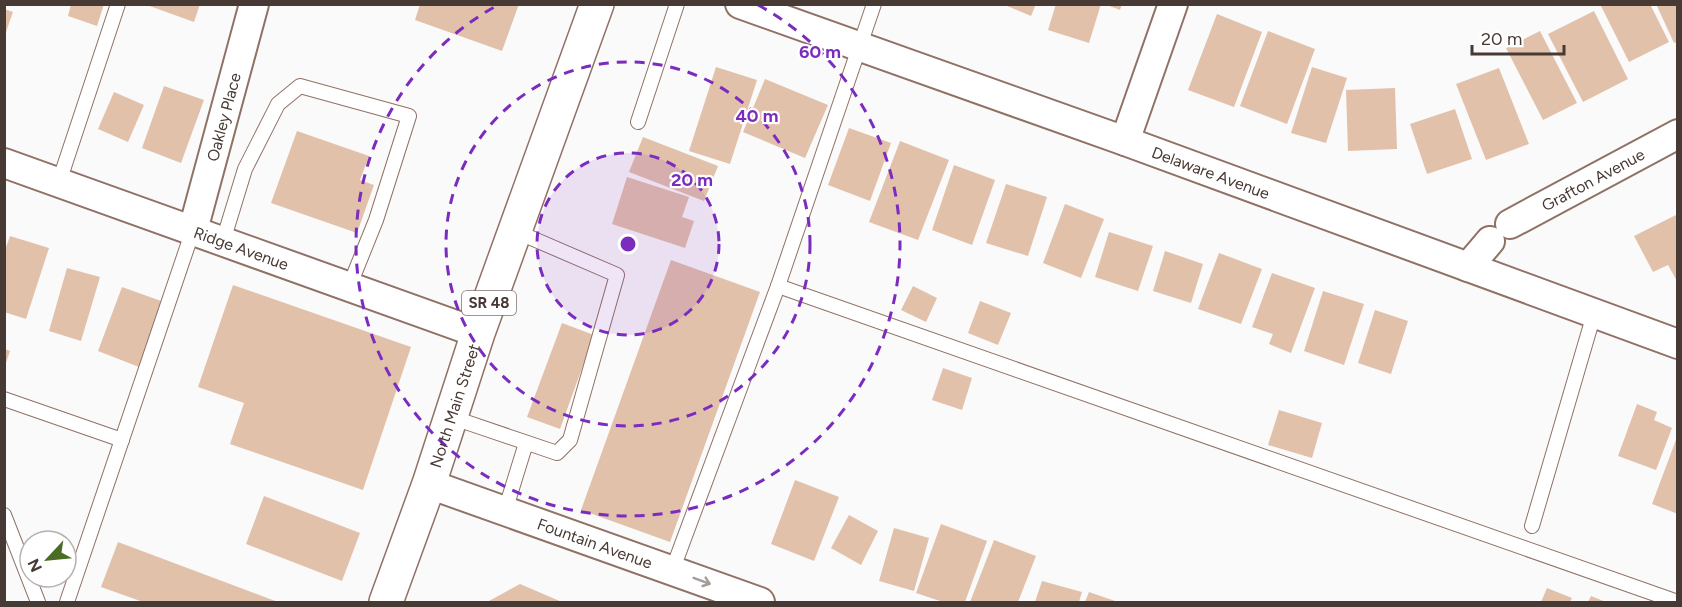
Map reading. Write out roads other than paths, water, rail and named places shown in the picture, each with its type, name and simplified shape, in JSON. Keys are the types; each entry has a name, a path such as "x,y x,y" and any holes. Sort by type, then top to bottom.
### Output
{"main road":[{"name":"North Main Street","path":"386,603 429,484 478,333 597,4"}],"street":[{"name":"Oakley Place","path":"193,230 254,4"},
{"name":"Delaware Avenue","path":"740,4 1125,141 1677,344"},
{"path":"1125,141 1173,4"},
{"name":"Grafton Avenue","path":"1468,267 1500,233 1677,134"},
{"name":"Ridge Avenue","path":"4,163 478,333"},
{"name":"Fountain Avenue","path":"429,484 672,571 730,597 760,603"}],"lane":[{"path":"58,182 118,4"},
{"path":"638,122 677,4"},
{"path":"672,571 778,286 874,4"},
{"path":"223,241 245,169 278,104 300,86 409,116 376,220 349,286"},
{"path":"67,603 193,230"},
{"path":"451,417 556,453 570,440 617,274 515,231"},
{"path":"778,286 1677,602"},
{"path":"1532,526 1594,314"},
{"path":"4,399 122,440"},
{"path":"505,511 526,443"},
{"path":"4,515 38,603"}]}
